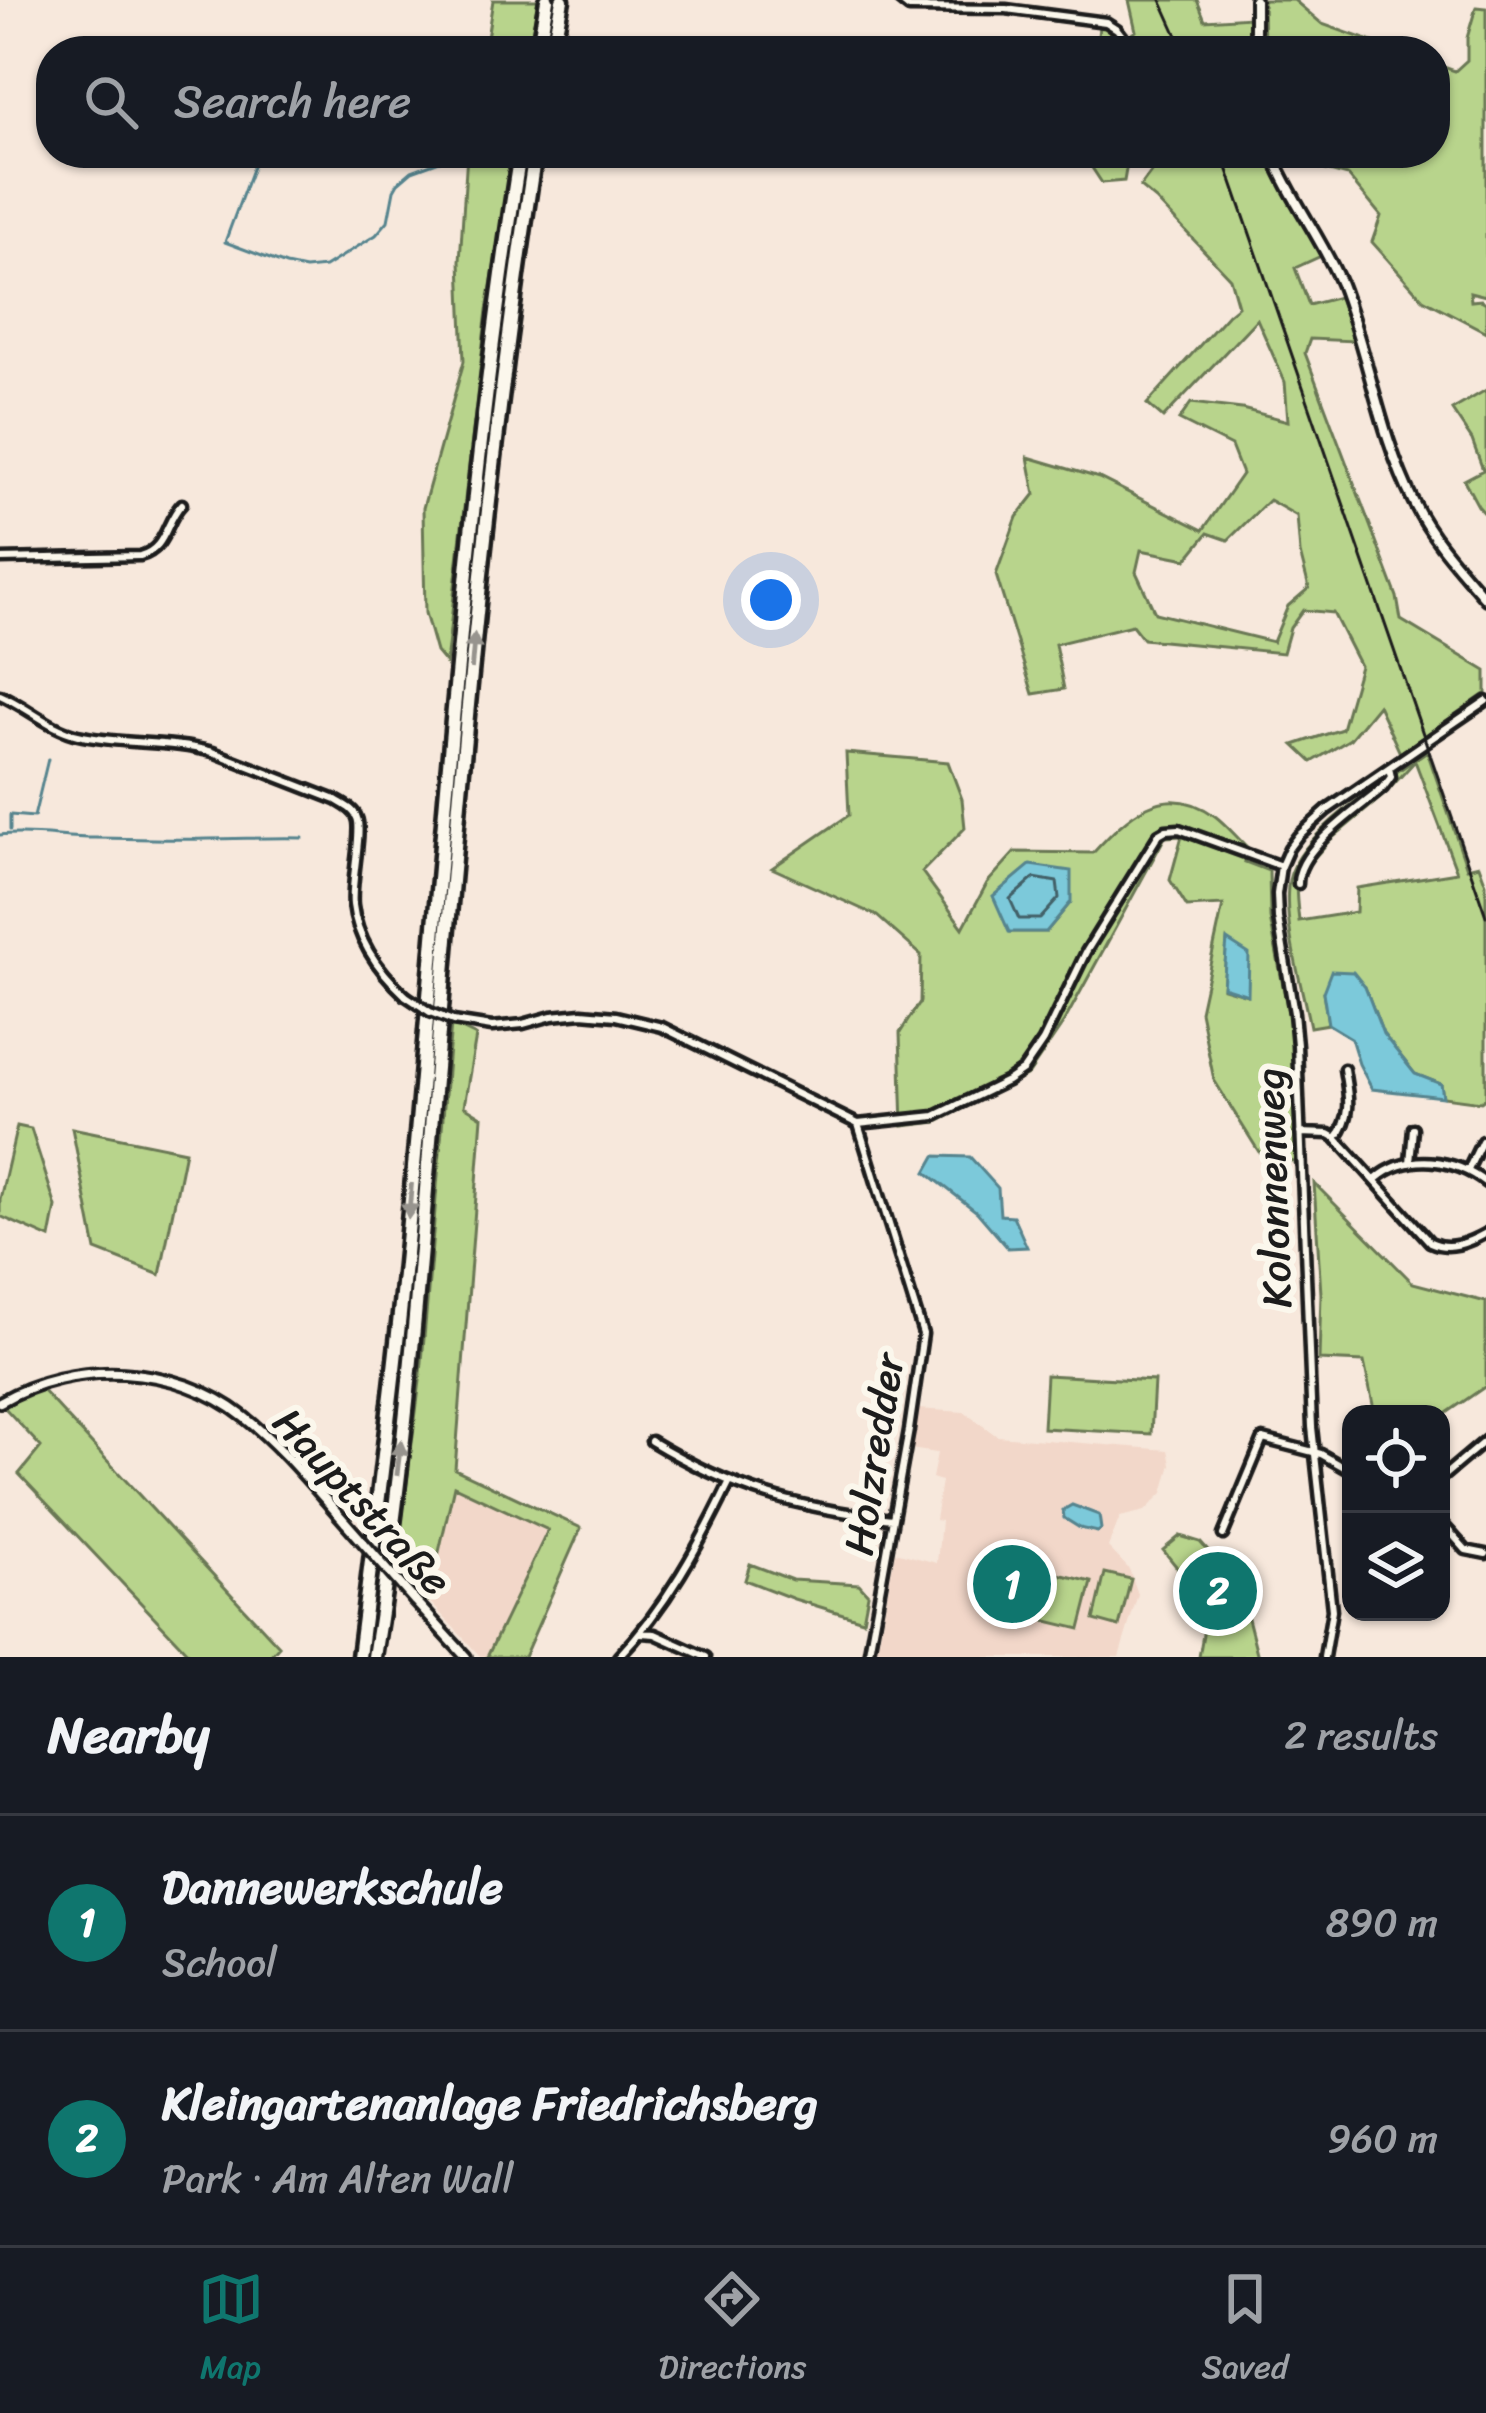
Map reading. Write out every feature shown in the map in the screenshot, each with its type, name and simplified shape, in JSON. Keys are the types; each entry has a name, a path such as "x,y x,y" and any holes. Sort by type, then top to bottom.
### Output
{"highway":[{"path":"541,36 547,0"},
{"path":"555,36 562,0"},
{"path":"359,1657 399,1324 468,549 518,168"},
{"path":"374,1657 420,1261 486,519 502,371 533,168"}],"street":[{"path":"899,0 910,8 1006,9 1095,20 1117,28 1123,36"},
{"path":"1255,0 1255,36"},
{"path":"1280,168 1339,279 1403,480 1433,535 1486,599"},
{"path":"0,559 152,553 182,504"},
{"path":"0,694 71,734 193,746 248,764 351,809 359,827 352,903 357,923 386,977 430,1012 492,1027 567,1015 616,1016 662,1027 858,1124 935,1116 1023,1070 1086,952 1159,834 1179,829 1281,866 1289,848 1311,823 1486,701"},
{"path":"1298,884 1299,871 1312,851 1383,788 1391,777 1389,768"},
{"name":"Kolonnenweg","path":"1281,866 1278,918 1294,1013 1314,1452 1332,1610 1324,1657"},
{"path":"1336,1138 1346,1124 1349,1106 1344,1069"},
{"name":"Holzredder","path":"858,1124 923,1334 868,1657"},
{"path":"1410,1163 1413,1128"},
{"path":"1300,1133 1336,1138 1430,1242 1458,1246 1486,1233"},
{"path":"1468,1170 1482,1141"},
{"path":"1376,1179 1396,1166 1435,1162 1468,1170 1486,1183"},
{"name":"Hauptstraße","path":"0,1402 37,1383 108,1372 142,1375 208,1394 242,1415 277,1446 466,1657"},
{"path":"1223,1535 1263,1439 1314,1452 1342,1466"},
{"path":"1450,1470 1486,1440"},
{"path":"651,1441 729,1484 805,1506 892,1519"},
{"path":"618,1657 677,1581 729,1484"},
{"path":"1450,1532 1466,1550 1486,1554"},
{"path":"641,1633 655,1634 706,1657"}],"shaded area":[{"path":"917,1409 964,1412 997,1436 1168,1450 1171,1464 1163,1493 1145,1511 1120,1517 1108,1547 1129,1569 1138,1594 1119,1657 876,1657 895,1552 937,1563 941,1521 935,1520 941,1481 932,1478 937,1453 910,1449"},
{"path":"454,1486 549,1531 487,1657 481,1657 428,1600"}],"green space":[{"path":"493,0 538,0 532,36 487,36"},
{"path":"1129,0 1197,0 1205,20 1250,17 1250,36 1128,36 1136,31"},
{"path":"1263,0 1294,0 1322,24 1356,36 1264,36"},
{"path":"1476,7 1486,8 1486,296 1470,292 1471,301 1486,303 1486,332 1423,299 1372,242 1381,216 1348,176 1319,168 1450,168 1450,69 1455,71 1467,60 1467,38"},
{"path":"1099,26 1119,36 1098,36"},
{"path":"466,168 511,168 487,310 446,664 436,652 425,613 423,508 464,361 460,261"},
{"path":"1092,168 1126,168 1124,181 1102,183"},
{"path":"1154,168 1272,168 1323,255 1295,268 1309,305 1339,297 1354,341 1310,339 1305,353 1397,597 1401,620 1486,671 1486,693 1400,753 1378,705 1350,739 1312,762 1294,745 1342,729 1360,666 1333,613 1303,610 1290,628 1283,653 1143,639 1132,625 1055,644 1064,689 1033,694 996,575 1017,517 1035,494 1028,457 1099,478 1203,530 1242,474 1231,446 1179,420 1191,403 1288,421 1285,382 1257,319 1163,418 1147,404 1238,306 1230,278 1140,187","holes":["1269,500 1297,516 1309,588 1288,606 1273,642 1155,613 1136,572 1141,550 1187,559 1208,533 1228,540"]},
{"path":"1486,390 1486,515 1464,480 1483,470 1472,440 1452,410"},
{"path":"1427,751 1467,868 1479,865 1486,884 1486,1098 1481,1102 1443,1097 1441,1084 1415,1074 1383,1034 1365,987 1323,992 1328,1024 1310,1027 1289,920 1288,887 1293,867 1306,848 1344,810","holes":["1415,761 1457,872 1357,888 1356,912 1299,921 1297,883 1302,861 1309,864"]},
{"path":"846,753 948,762 962,799 965,828 922,872 963,928 987,883 1015,852 1093,853 1133,815 1163,802 1197,805 1215,816 1250,850 1245,862 1269,871 1270,918 1291,1028 1297,1163 1259,1152 1214,1080 1200,1011 1223,905 1187,907 1170,880 1182,836 1165,837 1064,1022 1028,1075 937,1122 903,1126 900,1033 920,1002 921,955 877,916 772,868 849,815","holes":["1071,902 1046,932 1009,932","1227,941 1247,974 1247,995 1223,988"]},
{"path":"451,1024 476,1036 464,1106 482,1117 455,1469 581,1528 524,1657 487,1657 548,1530 454,1486 428,1600 396,1567 421,1373"},
{"path":"17,1126 31,1129 56,1207 50,1238 0,1216"},
{"path":"72,1128 185,1151 160,1275 96,1250"},
{"path":"1314,1183 1413,1283 1486,1302 1486,1386 1450,1411 1450,1405 1373,1405 1364,1362 1319,1360 1321,1294"},
{"path":"1046,1375 1154,1381 1151,1434 1043,1428"},
{"path":"40,1388 279,1646 269,1657 192,1657 19,1474 41,1447 4,1407"},
{"path":"1180,1536 1200,1542 1237,1576 1258,1657 1199,1657 1208,1606 1163,1550"},
{"path":"750,1564 792,1580 859,1584 868,1594 863,1620 745,1580"},
{"path":"1042,1570 1092,1582 1080,1629 1030,1617"},
{"path":"1105,1573 1131,1579 1119,1627 1094,1620"}],"water":[{"path":"1030,865 1071,871 1071,902 1046,932 1009,932 993,896"},
{"path":"1227,940 1249,954 1248,995 1223,987"},
{"path":"1331,971 1353,972 1365,987 1383,1034 1415,1074 1441,1084 1443,1097 1372,1089 1351,1038 1328,1024 1323,992"},
{"path":"935,1156 970,1157 998,1188 1000,1215 1013,1216 1027,1247 1008,1248 977,1212 926,1172"},
{"path":"1072,1505 1099,1515 1101,1529 1080,1528 1064,1518 1063,1510"}],"waterway":[{"path":"252,168 225,242 305,269 325,267 376,235 388,221 398,183 420,168"},
{"path":"10,830 10,815 34,817 48,759"},
{"path":"0,835 303,838"}],"railway":[{"path":"1161,0 1177,36"},
{"path":"1227,168 1486,916"}],"place":[{"name":"Dannewerkschule","path":"1012,1584"},
{"name":"Kleingartenanlage Friedrichsberg","path":"1218,1591"}]}
